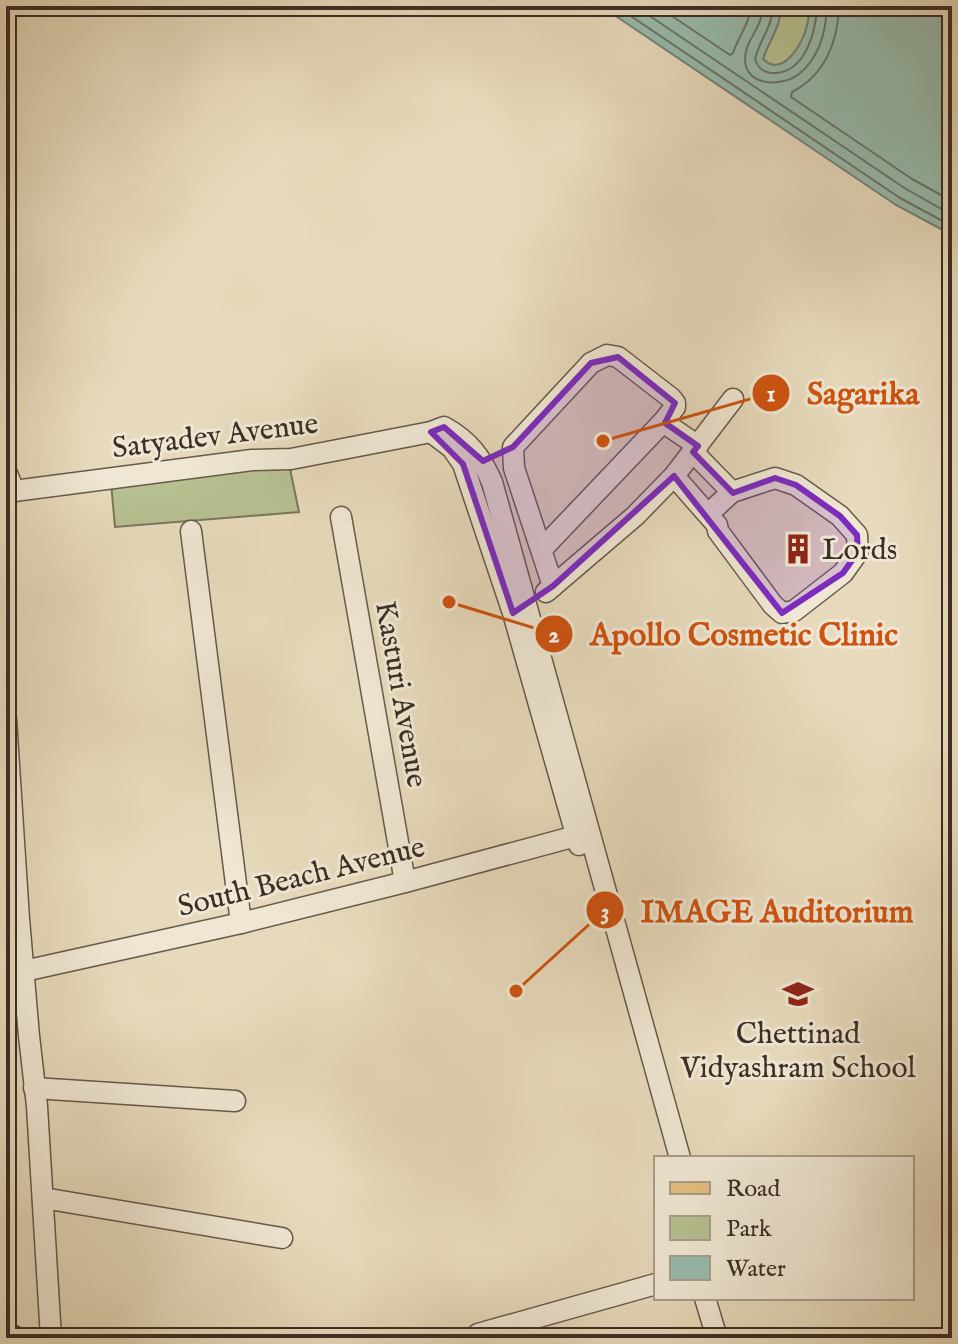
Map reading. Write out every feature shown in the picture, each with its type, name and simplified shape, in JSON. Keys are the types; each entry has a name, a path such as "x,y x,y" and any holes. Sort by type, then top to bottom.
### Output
{"main road":[{"path":"6,1336 13,1338"}],"street":[{"path":"483,461 513,447 591,363 607,355 618,357 675,403 663,422 542,549"},
{"path":"520,610 635,516 674,476 733,399"},
{"path":"663,422 695,449 732,492"},
{"path":"431,432 444,427 460,436 483,461 492,482 520,610 656,1097 679,1156"},
{"path":"431,432 452,448 463,464 520,610"},
{"name":"Satyadev Avenue","path":"10,494 252,460 291,459 431,432"},
{"path":"513,447 514,468 553,586"},
{"path":"6,471 10,494"},
{"path":"674,476 717,525 718,531 745,568 782,613 794,611 843,573 858,552 857,535 840,516 796,485 775,478 732,492 708,514"},
{"name":"Kasturi Avenue","path":"341,517 405,882"},
{"path":"191,531 241,923"},
{"path":"6,719 51,1338"},
{"name":"South Beach Avenue","path":"24,971 241,923 405,882 582,830"},
{"path":"34,1088 235,1101"},
{"path":"656,1097 666,1156"},
{"path":"43,1198 282,1238"},
{"path":"478,1334 654,1285"},
{"path":"706,1300 717,1338"},
{"path":"720,1300 731,1338"}],"highlighted area":[{"path":"618,357 675,403 665,423 698,446 693,452 733,493 775,478 796,485 840,516 857,535 858,552 843,573 782,613 674,476 553,586 513,613 463,464 431,432 444,427 483,461 513,447 591,363"}],"green space":[{"path":"781,6 809,6 802,42 791,57 777,65 763,59 777,27"},
{"path":"288,459 299,512 115,527 111,483"}],"water":[{"path":"601,6 781,6 777,27 763,59 777,65 791,57 801,42 808,24 809,6 952,6 952,235 896,205"}],"place":[{"name":"Sagarika","path":"603,441"},
{"name":"Lords","path":"798,549"},
{"name":"Apollo Cosmetic Clinic","path":"449,602"},
{"name":"IMAGE Auditorium","path":"516,991"},
{"name":"Chettinad Vidyashram School","path":"798,994"}]}
